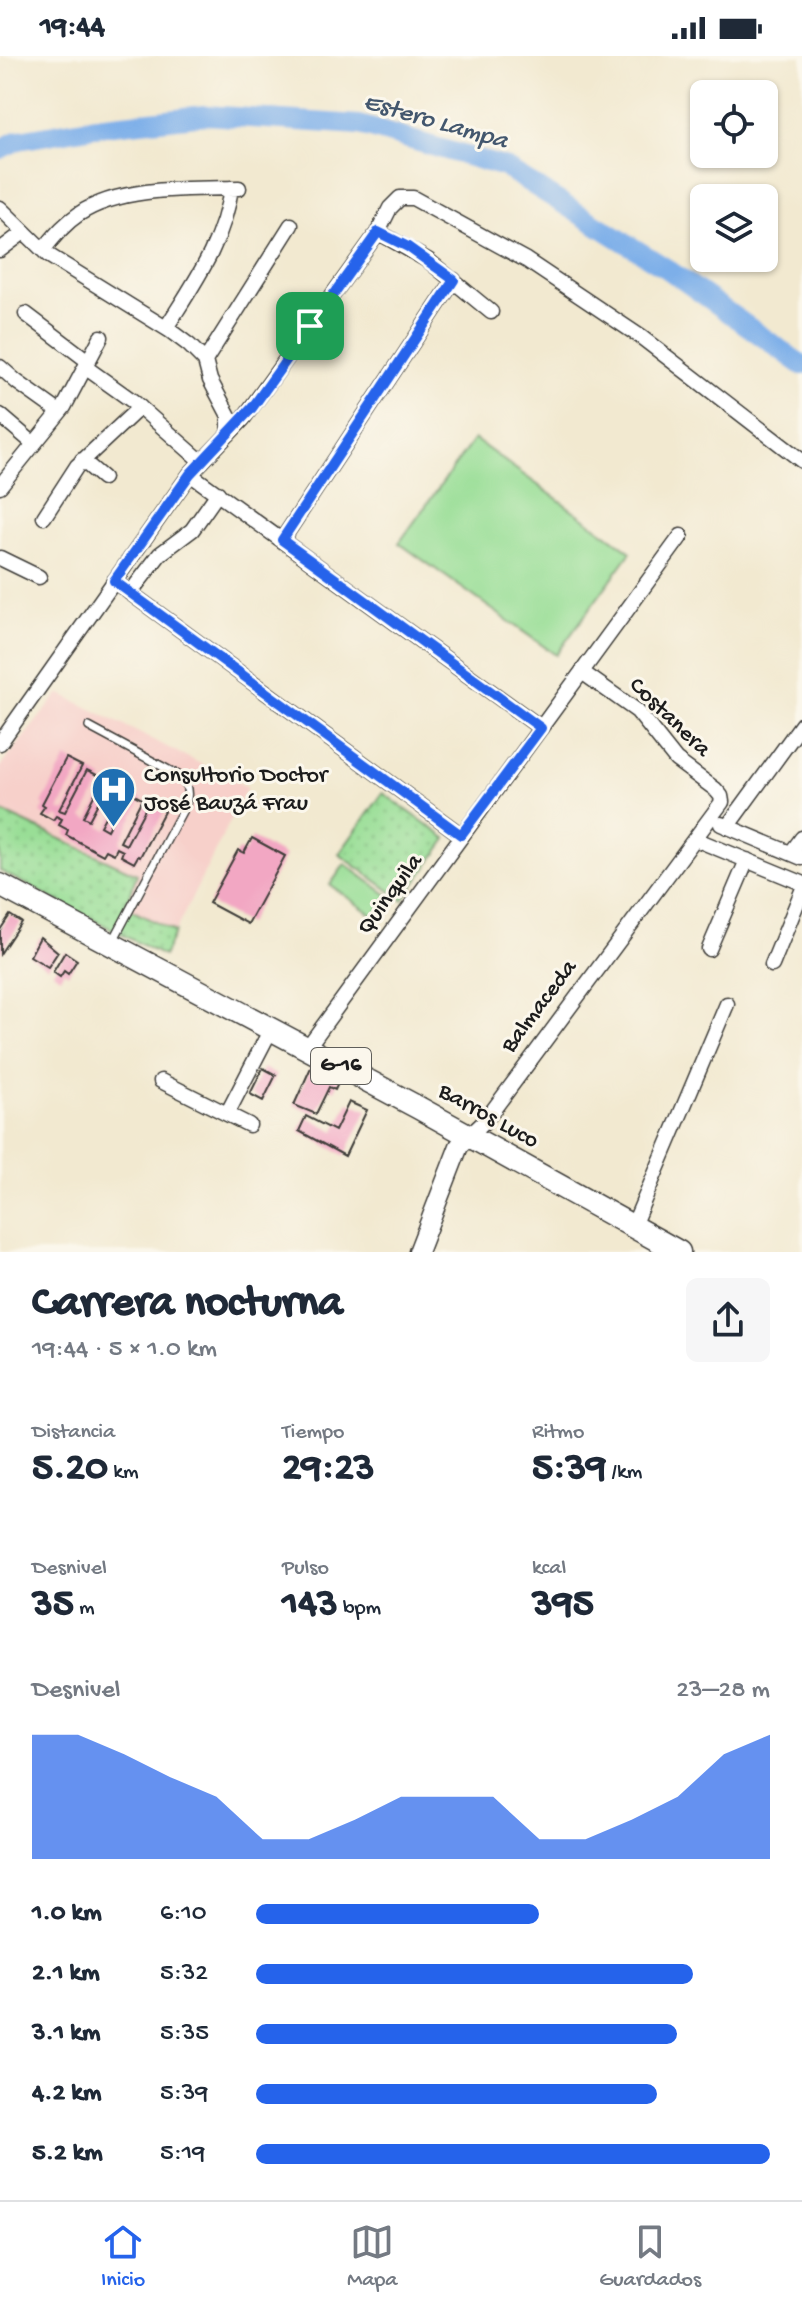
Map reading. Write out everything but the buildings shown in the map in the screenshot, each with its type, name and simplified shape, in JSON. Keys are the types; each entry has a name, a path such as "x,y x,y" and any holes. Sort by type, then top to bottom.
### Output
{"main road":[{"name":"Barros Luco","path":"0,885 307,1048 679,1252"}],"street":[{"path":"43,250 78,215 118,197 235,188 212,255 166,328"},
{"path":"0,743 190,474 252,408 378,232 397,200 413,198 526,260 641,337 802,461"},
{"path":"0,208 43,250 166,328 205,361 210,380 229,416 229,434"},
{"path":"205,361 291,225"},
{"path":"0,250 24,232"},
{"path":"378,232 408,247 491,312"},
{"path":"282,540 454,280"},
{"path":"26,314 202,462"},
{"path":"0,486 59,412 101,337"},
{"path":"0,367 59,412"},
{"path":"44,517 82,460 140,407"},
{"path":"0,415 34,444"},
{"path":"82,460 103,478"},
{"path":"190,474 541,728"},
{"path":"130,593 160,554 192,530 218,493"},
{"name":"Quinquila","path":"307,1048 681,536"},
{"path":"0,558 39,577"},
{"path":"114,581 461,835"},
{"name":"Costanera","path":"582,672 637,711 669,753 715,789 722,800"},
{"path":"729,853 733,829 802,724"},
{"name":"Balmaceda","path":"418,1252 459,1146 485,1121 722,800"},
{"path":"710,820 796,855 802,838"},
{"path":"695,839 802,883"},
{"path":"709,949 747,860"},
{"path":"772,965 802,891"},
{"path":"633,1226 727,1004"},
{"path":"227,1114 271,1029"},
{"path":"161,1081 249,1125"}],"lane":[{"path":"89,727 180,776 188,793 186,804 111,944"}],"shaded area":[{"name":"Consultorio Doctor José Bauzá Frau","path":"59,693 247,787 163,956 0,870 0,767"}],"green space":[{"path":"474,439 631,552 556,655 399,543"},
{"path":"383,793 447,839 403,900 339,854"},
{"path":"0,811 137,874 125,907 175,932 163,956 0,871"},
{"path":"345,864 389,896 374,916 330,885"}],"waterway":[{"name":"Estero Lampa","path":"0,149 19,140 95,127 205,115 360,125 504,167 666,268 802,365"}],"place":[{"name":"Consultorio Doctor José Bauzá Frau","path":"113,829"}],"route":[{"path":"378,232 408,247 454,280 282,540 541,728 461,835 114,581 190,474 243,419 310,326 378,232"}]}
